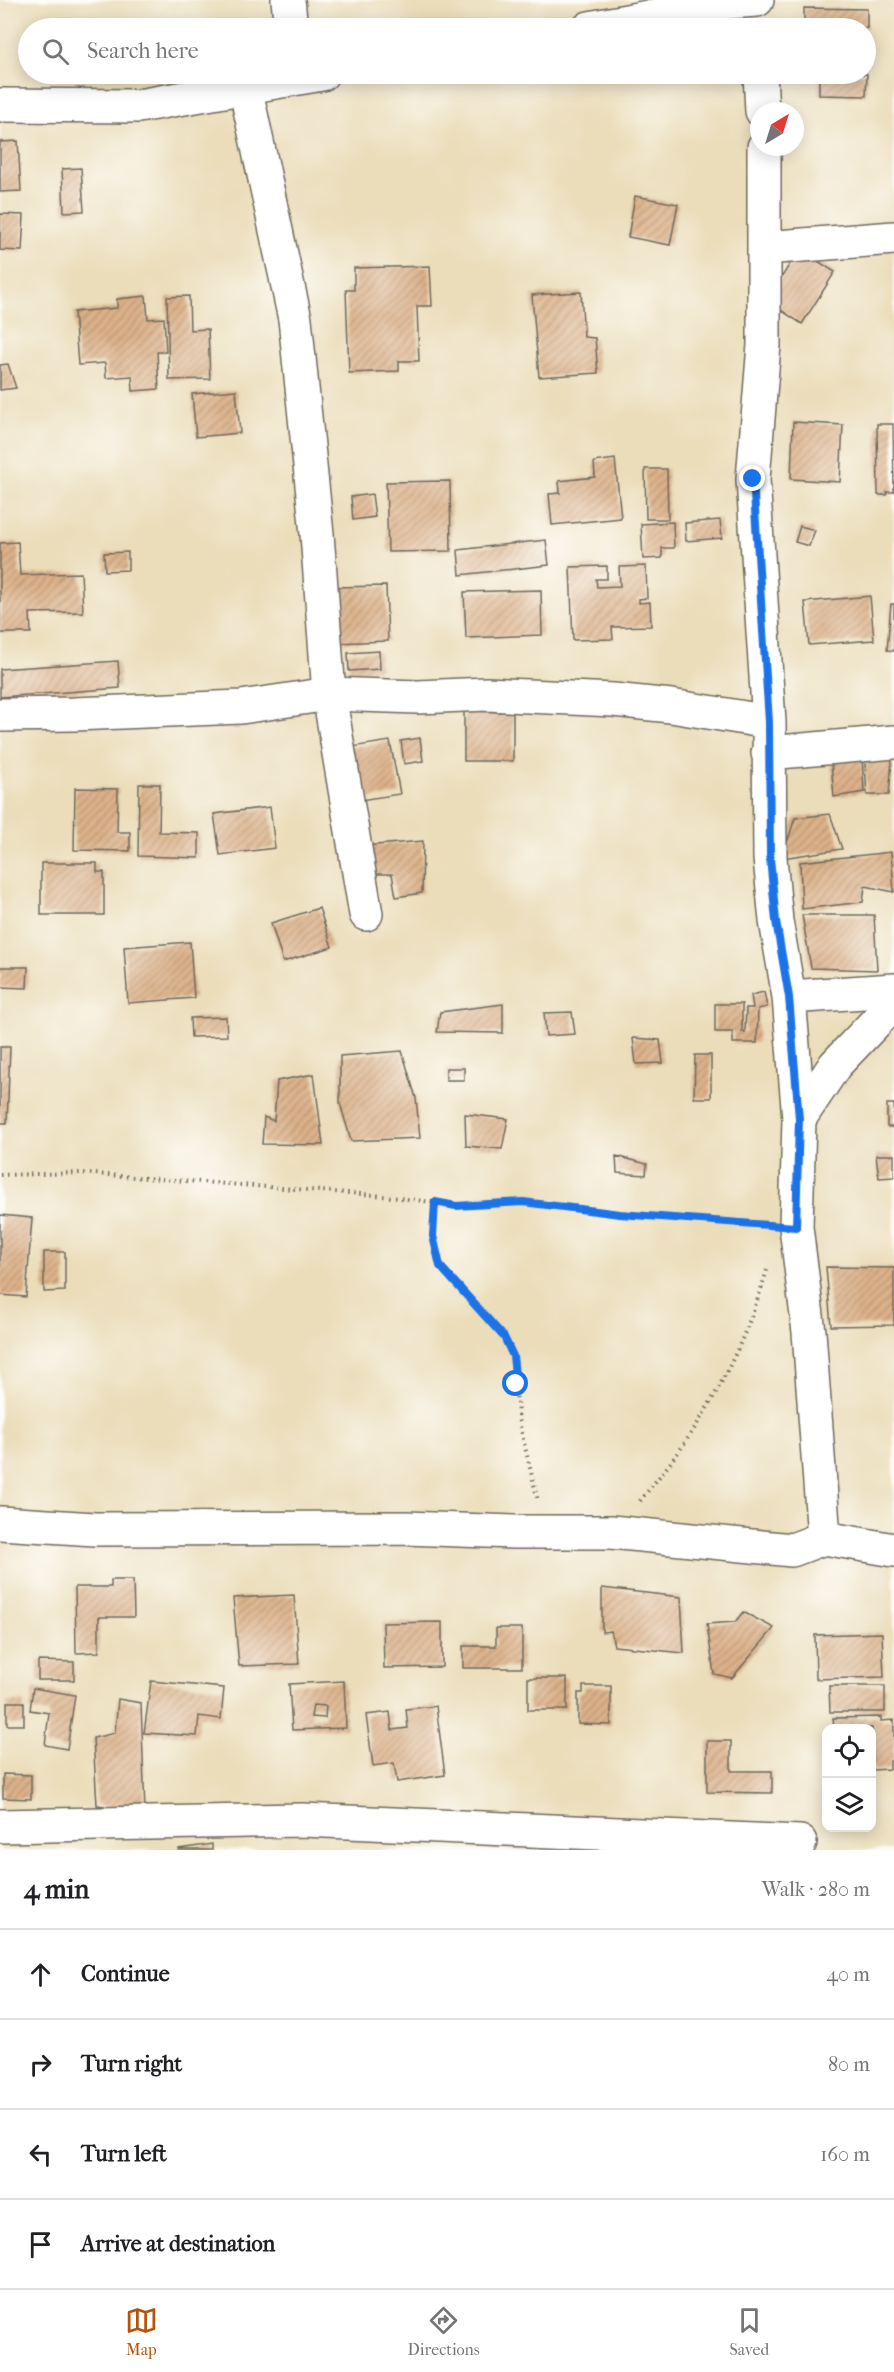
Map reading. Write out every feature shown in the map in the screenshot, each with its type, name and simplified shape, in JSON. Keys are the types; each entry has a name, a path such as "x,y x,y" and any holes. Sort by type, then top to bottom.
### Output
{"street":[{"path":"288,0 290,18"},
{"path":"646,18 742,1 751,18"},
{"path":"0,105 138,106 255,84"},
{"path":"761,84 762,102"},
{"path":"244,86 295,320 317,534 328,694 366,914"},
{"path":"764,156 764,345 753,479 769,738 770,858 776,921 789,997 799,1119 796,1227 809,1332 824,1538"},
{"path":"764,248 894,238"},
{"path":"0,715 241,706 328,694 418,697 488,694 613,700 671,706 769,738 894,742"},
{"path":"789,997 894,990"},
{"path":"799,1119 835,1065 894,1003"},
{"path":"0,1523 95,1529 406,1528 611,1532 792,1550 824,1538 894,1550"},
{"path":"0,1826 303,1820 800,1842"}],"path":[{"path":"0,1175 81,1173 435,1202 456,1206 523,1202 620,1214 796,1227"},
{"path":"435,1202 433,1236 440,1266 504,1337 513,1356 519,1422 534,1477 543,1532"},
{"path":"611,1532 634,1508 667,1466 705,1411 740,1343 769,1263"}],"building":[{"path":"804,8 867,9 867,18 804,18"},
{"path":"819,84 867,84 866,96 819,95"},
{"path":"18,141 21,191 0,192 0,142"},
{"path":"81,168 84,211 64,212 62,169"},
{"path":"635,196 678,204 670,245 628,237"},
{"path":"0,214 24,215 22,251 0,250"},
{"path":"799,249 835,272 802,324 767,301"},
{"path":"430,266 432,306 417,306 419,361 399,361 399,371 349,373 346,290 354,290 354,268"},
{"path":"581,292 584,337 595,338 598,373 539,377 532,295"},
{"path":"146,296 148,319 164,318 166,352 157,352 159,389 133,391 132,376 106,378 105,363 78,365 74,312 117,308 117,299"},
{"path":"189,296 190,330 208,329 210,379 169,380 167,297"},
{"path":"8,364 16,388 0,390 0,365"},
{"path":"236,390 240,433 196,437 192,394"},
{"path":"793,422 843,425 840,482 791,479"},
{"path":"877,424 893,424 894,492 887,492 887,495 878,495"},
{"path":"615,459 621,518 552,525 549,494 560,493 559,481 595,477 594,462"},
{"path":"645,469 667,469 668,519 646,519"},
{"path":"450,481 451,551 388,552 386,482"},
{"path":"372,494 375,517 353,520 351,497"},
{"path":"720,520 722,538 686,541 685,523"},
{"path":"673,522 674,548 662,548 662,558 643,559 641,524"},
{"path":"800,526 815,530 809,546 795,542"},
{"path":"546,540 549,565 460,575 458,550"},
{"path":"18,542 20,575 81,573 83,612 30,613 31,633 0,633 0,543"},
{"path":"128,552 128,570 105,571 104,553"},
{"path":"607,566 607,579 596,579 597,587 620,586 619,567 646,566 647,598 639,599 639,603 650,602 651,626 612,627 613,639 573,640 570,567"},
{"path":"386,586 388,641 335,643 333,587"},
{"path":"541,590 542,635 466,638 464,592"},
{"path":"870,596 874,640 809,645 805,602"},
{"path":"891,604 894,604 894,651 887,650"},
{"path":"379,651 380,669 349,671 348,653"},
{"path":"118,661 120,688 0,697 0,669"},
{"path":"464,711 513,712 513,761 464,761"},
{"path":"420,738 423,761 404,764 401,741"},
{"path":"390,741 400,794 354,801 345,748"},
{"path":"893,748 889,795 867,795 864,749"},
{"path":"830,750 862,756 864,792 834,797"},
{"path":"139,784 160,784 159,832 199,833 199,858 138,856"},
{"path":"75,788 118,789 117,832 130,832 130,851 74,850"},
{"path":"270,807 275,848 220,855 214,814"},
{"path":"830,814 842,849 782,858 795,818"},
{"path":"423,841 422,893 396,897 392,874 369,874 364,846"},
{"path":"891,852 894,892 865,886 863,902 802,909 800,862"},
{"path":"41,863 97,863 97,872 104,872 104,915 41,915"},
{"path":"319,908 332,947 283,962 271,923"},
{"path":"802,915 874,915 877,970 811,968"},
{"path":"190,942 194,998 128,1003 124,947"},
{"path":"0,967 28,967 27,988 0,987"},
{"path":"764,992 767,1007 758,1009 757,1043 733,1043 733,1032 715,1032 715,1004 742,1004 742,1032 745,1032 746,1008 753,1008 751,995"},
{"path":"503,1004 503,1033 437,1032 440,1012"},
{"path":"572,1012 575,1034 546,1036 544,1013"},
{"path":"226,1017 227,1036 191,1037 190,1018"},
{"path":"633,1038 660,1040 663,1063 636,1064"},
{"path":"0,1047 10,1047 7,1123 0,1123"},
{"path":"402,1051 416,1098 420,1138 351,1141 340,1103 340,1056"},
{"path":"695,1055 711,1055 711,1098 694,1098"},
{"path":"446,1068 464,1068 464,1080 446,1080"},
{"path":"314,1074 323,1145 262,1144 264,1117 274,1121 277,1081"},
{"path":"887,1104 894,1104 894,1127 887,1127"},
{"path":"465,1114 508,1119 502,1149 466,1146"},
{"path":"876,1155 894,1155 894,1177 879,1178"},
{"path":"616,1156 647,1164 646,1175 617,1173"},
{"path":"0,1215 32,1218 26,1297 0,1295"},
{"path":"44,1252 65,1252 65,1291 44,1292"},
{"path":"826,1267 894,1268 894,1325 831,1326"},
{"path":"111,1580 133,1580 134,1617 99,1617 99,1652 76,1653 75,1587 111,1587"},
{"path":"602,1588 681,1597 684,1653 614,1646 611,1631 602,1632"},
{"path":"294,1595 299,1664 239,1666 233,1598"},
{"path":"743,1612 774,1628 732,1678 714,1674 707,1624 735,1622"},
{"path":"442,1622 442,1667 384,1668 383,1623"},
{"path":"496,1628 522,1628 522,1668 463,1668 463,1646 496,1646"},
{"path":"882,1633 884,1677 816,1679 815,1635"},
{"path":"38,1661 74,1662 74,1680 38,1680"},
{"path":"528,1678 567,1678 567,1710 528,1710"},
{"path":"151,1681 224,1688 221,1719 199,1716 197,1736 144,1733"},
{"path":"344,1681 346,1728 292,1730 289,1684","holes":["313,1705 326,1706 325,1718 311,1717"]},
{"path":"583,1686 611,1686 611,1725 578,1724 578,1693 583,1693"},
{"path":"829,1686 885,1686 885,1712 830,1712"},
{"path":"33,1688 75,1695 67,1749 45,1745 49,1713 30,1710"},
{"path":"118,1699 141,1703 145,1812 97,1805 93,1738 115,1733"},
{"path":"7,1702 24,1702 24,1725 7,1725"},
{"path":"436,1706 445,1775 397,1782 394,1763 373,1766 366,1715 390,1712 392,1730 408,1728 406,1709"},
{"path":"881,1717 881,1721 894,1720 894,1761 890,1761 890,1769 876,1770 876,1724 834,1724 833,1718"},
{"path":"707,1741 731,1741 731,1771 772,1771 772,1793 707,1792"},
{"path":"3,1774 31,1775 31,1799 3,1798"},
{"path":"212,1844 212,1850 179,1850 179,1849"}],"route":[{"path":"516,1384 513,1356 504,1337 479,1308 461,1292 440,1266 433,1236 435,1202 456,1206 523,1202 620,1214 796,1227 799,1119 789,997 776,921 770,858 769,722 753,479"}]}
